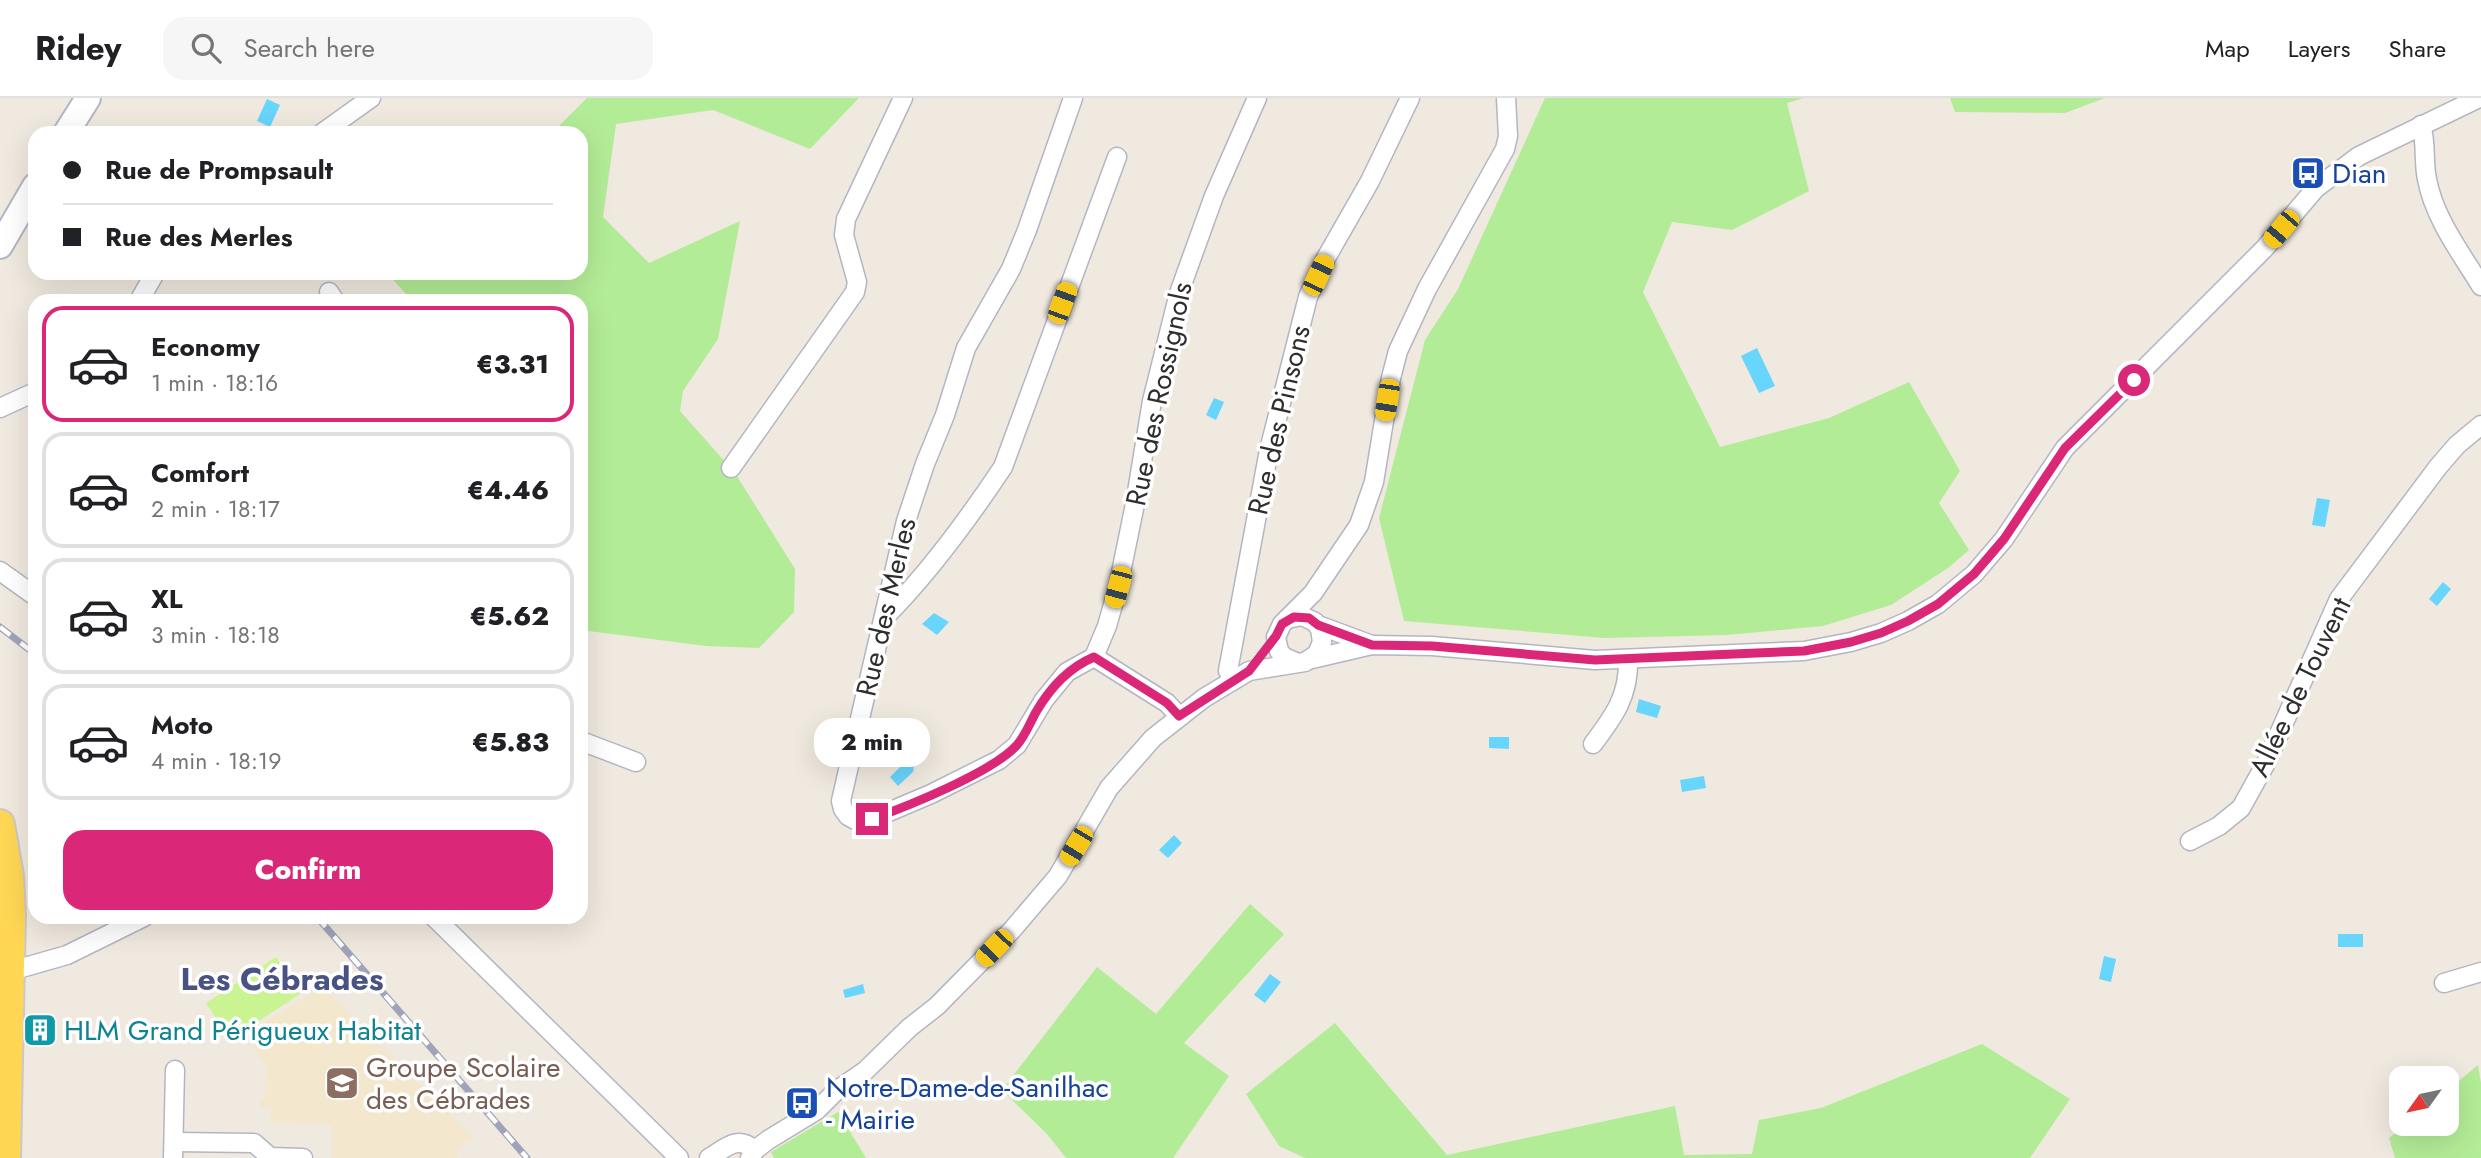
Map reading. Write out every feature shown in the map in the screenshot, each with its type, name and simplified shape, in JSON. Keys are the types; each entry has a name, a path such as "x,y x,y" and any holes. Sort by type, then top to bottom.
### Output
{"main road":[{"path":"70,126 88,98"},
{"path":"0,246 28,198"},
{"path":"0,824 9,876 12,971 6,1158"}],"street":[{"path":"332,126 371,98"},
{"path":"731,468 855,292 857,282 844,235 846,219 903,98"},
{"name":"Rue des Merles","path":"1073,98 1011,270 966,348 945,415 906,521 841,801 843,809 848,816 864,821 889,813 999,760 1017,745 1044,700 1067,672 1094,657"},
{"name":"Rue des Rossignols","path":"1094,657 1107,626 1118,587 1152,401 1179,293 1214,196 1257,98"},
{"name":"Rue des Pinsons","path":"1241,675 1228,671 1269,450 1308,297 1326,258 1370,181 1410,98"},
{"path":"709,1158 738,1142 746,1142 752,1154 817,1110 836,1091 865,1072 909,1028 937,1006 1040,900 1058,876 1109,788 1128,764 1179,716 1241,675 1276,636 1282,624 1313,593 1359,525 1374,482 1398,351 1427,289 1505,149 1508,136 1506,98"},
{"path":"1241,675 1372,645 1432,646 1595,660 1816,649 1881,633 1908,621 1938,604 1974,574 2004,539 2065,448 2264,249 2316,188 2359,156 2479,98"},
{"path":"2421,125 2427,181 2443,223 2481,286"},
{"path":"884,618 911,589 1003,467 1117,157"},
{"path":"0,408 28,395"},
{"name":"Allée de Touvent","path":"2190,841 2219,826 2241,808 2266,763 2339,599 2438,467 2457,445 2481,425"},
{"path":"0,571 28,591"},
{"path":"1276,636 1279,651 1284,657 1305,661 1321,648 1313,593"},
{"path":"1287,620 1302,616 1372,645"},
{"path":"1094,657 1167,703 1179,716"},
{"path":"1593,744 1626,692 1628,660"},
{"path":"588,744 636,762"},
{"path":"12,971 67,955 130,924"},
{"path":"441,924 680,1158"},
{"path":"2444,983 2481,972"},
{"path":"175,1070 174,1150 254,1143 270,1157 303,1158"}],"shaded area":[{"name":"Groupe Scolaire des Cébrades","path":"322,986 474,1139 460,1147 457,1158 332,1158 332,1125 270,1122 271,1108 260,1108 260,1100 264,1099 266,1067 245,1035"}],"green space":[{"path":"587,98 859,98 810,149 713,110 616,124 603,217 649,263 740,221 718,339 683,391 680,411 735,473 795,569 794,612 759,648 706,646 588,631 588,294 407,294 393,280 588,280 588,126 559,126"},
{"path":"1545,98 1804,98 1787,103 1809,191 1732,230 1672,222 1643,292 1720,447 1829,418 1909,382 1960,471 1939,503 1969,550 1948,568 1891,605 1823,626 1727,635 1605,638 1404,621 1379,518 1425,340 1458,289"},
{"path":"1950,98 2105,98 2065,113 1955,112"},
{"path":"1250,904 1284,934 1184,1043 1229,1076 1173,1158 1066,1158 1047,1134 1002,1090 1097,967 1156,1014"},
{"path":"276,957 300,994 230,1040 206,1003"},
{"path":"1335,1023 1447,1155 1675,1106 1684,1155 1752,1154 1759,1120 1821,1108 1982,1044 2070,1099 2030,1158 1305,1158 1279,1146 1246,1094"},
{"path":"2478,1065 2481,1083 2481,1158 2395,1158 2389,1138 2392,1136 2459,1136 2459,1081"},
{"path":"838,1112 866,1158 774,1158 771,1152"}],"water":[{"path":"267,99 280,105 270,126 257,121"},
{"path":"1757,348 1775,386 1759,393 1741,356"},
{"path":"1214,398 1224,402 1216,420 1206,415"},
{"path":"2317,498 2330,500 2325,527 2312,525"},
{"path":"2443,582 2451,589 2437,606 2429,599"},
{"path":"934,613 949,622 937,635 922,624"},
{"path":"1639,699 1661,706 1657,718 1636,712"},
{"path":"1489,737 1509,737 1509,749 1489,748"},
{"path":"904,758 915,760 913,772 898,786 890,777 902,765"},
{"path":"1704,776 1706,788 1682,792 1680,780"},
{"path":"1174,835 1182,843 1168,858 1159,850"},
{"path":"2338,934 2363,934 2363,947 2338,947"},
{"path":"2104,956 2116,959 2111,982 2099,979"},
{"path":"1270,974 1281,982 1265,1003 1254,995"},
{"path":"863,984 865,993 845,998 843,990"}],"railway":[{"path":"0,627 28,649"},
{"path":"323,924 527,1158"}],"place":[{"name":"Dian","path":"2308,173"},
{"name":"HLM Grand Périgueux Habitat","path":"40,1030"},
{"name":"Groupe Scolaire des Cébrades","path":"342,1083"},
{"name":"Notre-Dame-de-Sanilhac - Mairie","path":"802,1103"}],"district":[{"name":"Les Cébrades","path":"282,979"}],"route":[{"path":"872,819 931,794 999,760 1017,745 1044,700 1067,672 1079,663 1094,657 1167,703 1179,716 1249,671 1262,657 1282,624 1294,617 1309,618 1318,625 1372,645 1432,646 1595,660 1804,651 1881,633 1938,604 1974,574 2004,539 2065,448 2134,380"}]}
